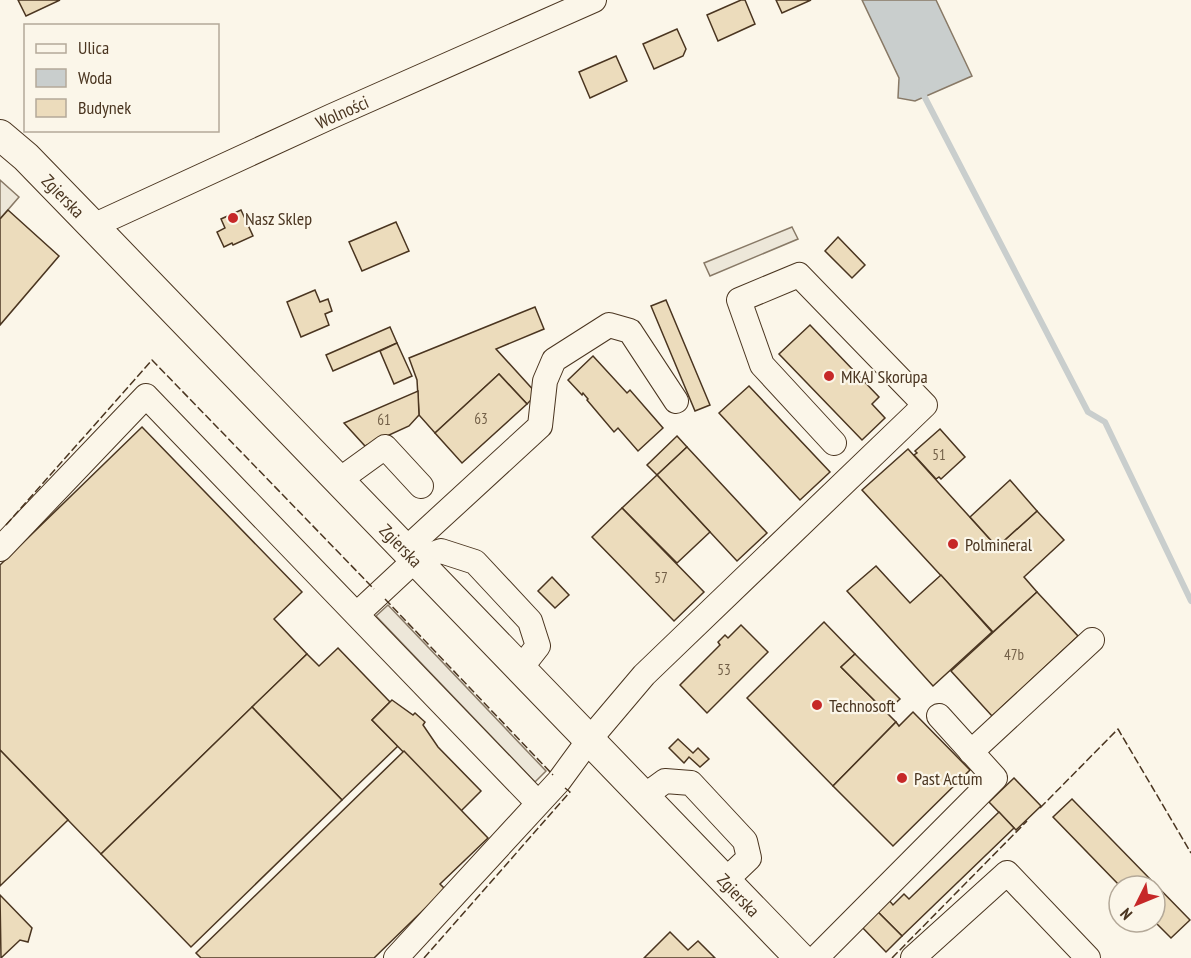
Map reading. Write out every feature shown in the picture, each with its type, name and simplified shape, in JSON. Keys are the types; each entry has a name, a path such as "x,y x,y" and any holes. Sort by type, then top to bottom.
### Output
{"main road":[{"name":"Zgierska","path":"0,135 26,157 800,958"}],"street":[{"name":"Wolności","path":"93,226 332,116 594,0"},
{"path":"396,958 559,781 589,740 644,675 925,405 799,275 739,300 762,365 834,443"},
{"path":"357,614 410,555 540,426 545,381 554,360 609,325 630,332 676,401"},
{"path":"0,549 146,396 538,803"},
{"path":"338,481 385,447 422,486"},
{"path":"410,555 441,551 475,562 530,621 538,646 520,669"},
{"path":"971,752 1092,640"},
{"path":"816,958 995,778 939,716"},
{"path":"644,796 665,781 691,783 745,841 750,858 725,881"},
{"path":"913,958 1007,873 1088,958"}],"shaded area":[{"path":"0,180 19,197 0,219"},
{"path":"792,227 798,239 710,276 704,263"},
{"path":"388,605 546,771 535,782 376,616"}],"water":[{"path":"862,0 936,0 972,76 915,101 898,98 899,78"}],"building":[{"path":"18,0 60,0 26,16"},
{"path":"745,0 755,24 718,41 707,15"},
{"path":"776,0 811,0 782,13"},
{"path":"677,29 686,49 683,56 654,69 643,44"},
{"path":"616,56 627,81 590,98 579,72"},
{"path":"8,210 59,256 0,325 0,219"},
{"path":"241,210 253,236 224,247 217,232 225,228 221,219"},
{"path":"396,222 409,251 362,271 349,242"},
{"path":"838,237 865,265 852,278 825,251"},
{"path":"315,290 320,302 328,299 332,311 325,314 329,325 301,337 287,302"},
{"path":"666,300 710,405 695,411 651,306"},
{"path":"535,307 544,329 496,349 537,394 527,404 499,374 435,433 419,415 417,380 409,358"},
{"name":"MKAJ Skorupa","path":"810,325 879,397 872,404 885,418 862,440 779,354"},
{"path":"390,327 397,343 333,371 326,355"},
{"path":"397,343 412,376 394,384 380,351"},
{"path":"593,356 627,393 630,390 663,428 638,451 618,428 614,432 583,393 582,395 568,380"},
{"path":"499,374 527,404 462,463 435,433"},
{"path":"749,386 830,472 800,500 719,413"},
{"path":"418,391 419,415 409,426 365,446 344,423"},
{"path":"142,427 302,592 274,619 307,654 101,854 0,750 0,565"},
{"path":"940,429 965,457 941,479 939,477 936,479 914,455 917,453 915,451"},
{"path":"677,436 687,447 657,475 647,465"},
{"path":"687,447 767,533 737,561 657,475"},
{"name":"Polmineral","path":"908,449 997,547 1037,511 1064,540 1024,577 1037,592 993,632 862,490"},
{"path":"657,475 710,532 677,563 622,508"},
{"path":"1010,480 1037,511 997,547 970,517"},
{"path":"622,508 704,592 674,621 592,537"},
{"path":"876,566 910,603 941,575 992,632 933,686 847,591"},
{"path":"552,577 569,595 555,608 538,591"},
{"path":"1037,592 1078,636 992,716 951,671"},
{"name":"Technosoft","path":"824,622 855,654 841,667 896,722 833,786 747,698"},
{"path":"741,625 768,652 707,713 680,685 720,645 718,642 725,635 728,638"},
{"path":"338,648 390,702 372,720 398,746 342,800 252,707 307,654 319,666"},
{"path":"855,654 900,699 886,712 841,667"},
{"path":"392,700 413,715 415,713 425,722 423,725 438,747 481,791 461,811 372,720"},
{"path":"252,707 342,800 191,947 101,854"},
{"name":"Past Actum","path":"913,712 970,770 893,846 833,786 896,722 899,726"},
{"path":"678,739 693,753 698,748 709,759 700,767 689,757 684,763 669,748"},
{"path":"0,750 68,820 0,886"},
{"path":"404,751 488,838 440,884 445,889 374,958 201,958 196,953"},
{"path":"1014,778 1041,806 1016,830 989,802"},
{"path":"1072,799 1145,874 1108,874 1053,817"},
{"path":"999,812 1014,828 902,936 876,910 888,899 893,905 904,894 909,899"},
{"path":"0,895 32,928 28,942 20,940 1,958"},
{"path":"1167,896 1190,920 1171,938 1167,934"},
{"path":"876,910 902,936 886,952 860,925"},
{"path":"670,932 688,950 698,941 715,958 644,958"}],"waterway":[{"path":"921,90 1088,412 1105,422 1191,601"}],"fence":[{"path":"6,525 152,360 374,589"},
{"path":"385,599 553,775"},
{"path":"1040,808 1118,729 1191,853"},
{"path":"424,958 570,792 565,788"},
{"path":"892,958 1027,821"}],"place":[{"name":"Nasz Sklep","path":"233,218"},
{"name":"MKAJ Skorupa","path":"829,376"},
{"name":"Polmineral","path":"953,544"},
{"name":"Technosoft","path":"817,705"},
{"name":"Past Actum","path":"902,778"}]}
